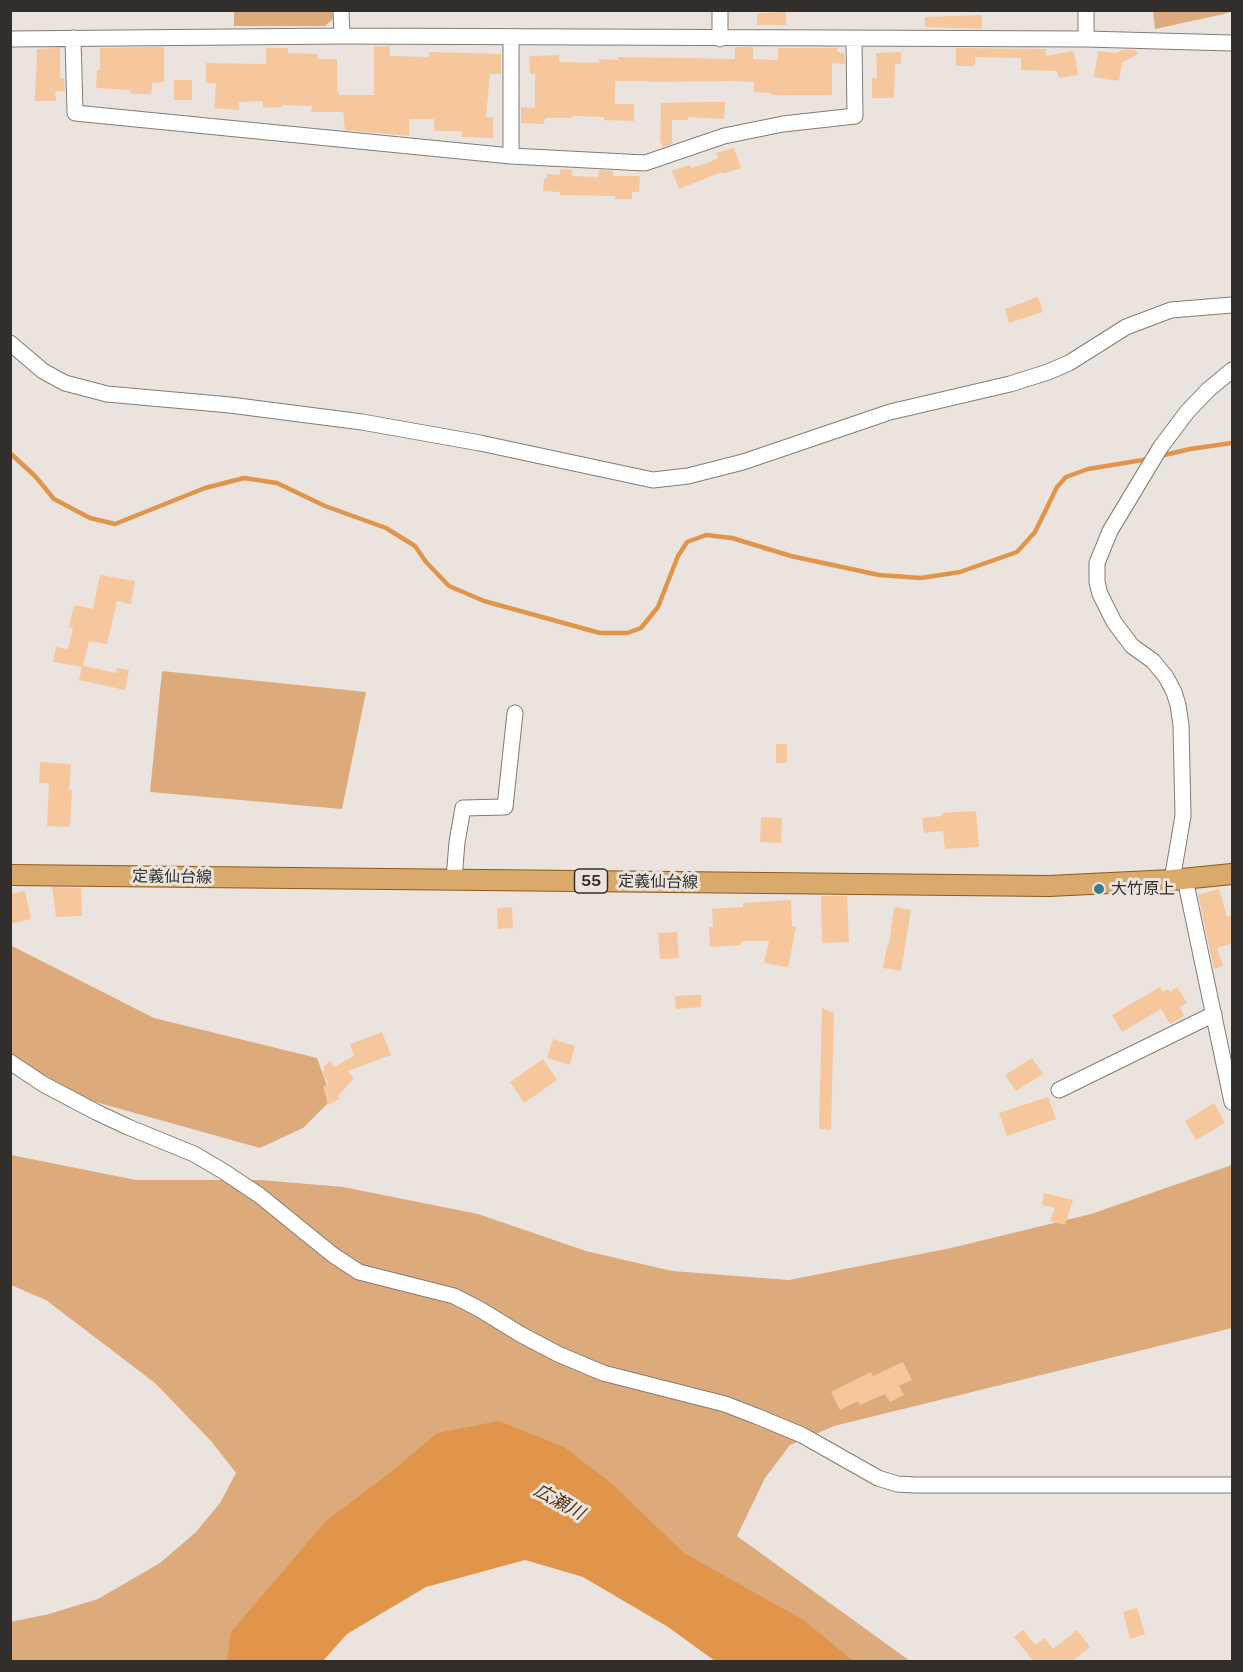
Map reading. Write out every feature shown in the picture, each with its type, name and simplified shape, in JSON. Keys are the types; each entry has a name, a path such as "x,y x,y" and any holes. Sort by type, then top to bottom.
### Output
{"main road":[{"name":"定義仙台線","path":"10,875 1049,886 1233,874"}],"street":[{"path":"341,10 342,36"},
{"path":"720,10 720,39"},
{"path":"1086,10 1086,39"},
{"path":"10,39 342,36 854,40 1086,39 1233,43"},
{"path":"511,38 511,156"},
{"path":"73,39 75,113 511,156 645,163 724,136 783,124 855,116 854,40"},
{"path":"10,343 42,371 78,387 107,394 230,405 362,422 480,443 653,480 688,476 743,462 890,412 1010,384 1048,372 1069,363 1126,327 1171,310 1233,305"},
{"path":"1233,370 1208,390 1187,412 1160,448 1102,547 1097,563 1097,582 1100,594 1114,622 1132,646 1153,661 1166,677 1178,705 1181,725 1183,816 1179,879 1214,1014 1233,1102"},
{"path":"454,879 463,808 505,807 515,713"},
{"path":"1059,1090 1214,1014"},
{"path":"10,1062 43,1084 96,1112 194,1154 223,1171 259,1196 333,1255 359,1272 453,1296 558,1354 603,1373 725,1404 756,1416 802,1435 878,1478 897,1484 915,1485 1233,1485"}],"shaded area":[{"path":"1153,10 1232,11 1155,29"},
{"path":"234,11 332,11 333,19 325,26 234,26"},
{"path":"162,671 366,692 342,809 150,792"},
{"path":"10,945 154,1018 317,1058 332,1099 303,1128 260,1148 92,1101 11,1057"},
{"path":"11,1155 136,1180 261,1180 343,1187 478,1214 586,1251 672,1271 789,1280 951,1248 1091,1214 1232,1165 1232,1328 834,1426 790,1445 765,1478 737,1536 910,1661 716,1661 662,1610 550,1546 409,1573 231,1661 11,1661 10,1622 49,1614 98,1599 160,1563 196,1532 220,1503 236,1473 211,1441 155,1383 46,1300 11,1285"}],"water":[{"name":"広瀬川","path":"499,1421 564,1447 611,1483 684,1553 805,1621 853,1661 715,1661 668,1627 583,1577 525,1560 426,1587 347,1634 323,1661 227,1661 231,1632 326,1521 391,1472 437,1433"}],"building":[{"path":"786,12 786,25 757,25 757,13"},
{"path":"982,15 982,29 925,27 925,17"},
{"path":"390,46 390,56 429,57 429,52 501,54 501,74 490,74 486,117 493,117 493,138 462,137 462,131 434,131 434,119 409,119 409,136 345,130 343,112 311,112 312,106 282,105 282,107 263,108 263,101 239,102 239,110 214,108 216,83 206,83 206,63 266,64 266,48 288,48 288,53 318,54 318,59 337,59 339,95 374,95 374,47"},
{"path":"164,47 164,82 152,83 151,94 131,94 131,90 96,88 97,70 100,70 100,48"},
{"path":"735,47 753,47 753,59 778,60 778,48 837,48 837,52 844,53 845,64 832,63 832,95 771,95 771,93 754,92 754,82 615,81 615,104 634,104 634,121 572,116 572,118 545,118 544,124 521,123 521,107 535,108 535,74 530,74 529,56 559,55 559,62 599,63 599,59 618,60 618,57 735,59"},
{"path":"60,48 60,78 64,78 65,91 55,91 56,101 35,101 37,49"},
{"path":"956,48 1046,49 1046,56 1074,51 1078,75 1059,78 1057,71 1021,70 1021,58 975,57 975,66 956,66"},
{"path":"1122,50 1136,50 1138,54 1122,63 1119,81 1094,77 1098,51 1116,53"},
{"path":"901,52 901,64 895,64 894,98 872,98 872,78 877,78 876,53"},
{"path":"174,80 192,80 192,100 174,100"},
{"path":"725,102 724,119 688,117 688,120 672,120 672,144 662,147 660,143 661,103"},
{"path":"734,148 741,168 723,174 722,172 679,189 672,171 689,165 691,168 710,162 718,158 716,153"},
{"path":"560,169 572,170 572,176 598,177 599,170 613,171 613,176 640,176 639,192 632,192 632,199 615,199 615,196 560,195 560,192 543,191 547,174 560,175"},
{"path":"1038,297 1043,312 1009,323 1005,309"},
{"path":"100,575 135,581 131,604 117,601 107,644 89,641 83,666 116,673 117,668 129,670 125,690 79,680 82,667 53,662 56,647 68,649 73,628 69,627 74,605 93,609"},
{"path":"776,744 787,744 787,763 776,763"},
{"path":"40,762 71,764 70,827 47,826 49,783 39,783"},
{"path":"976,811 979,847 945,849 943,831 924,833 922,818 942,816 942,813"},
{"path":"761,817 782,818 781,843 760,842"},
{"path":"52,887 81,888 82,916 56,917"},
{"path":"1219,889 1227,917 1233,915 1233,943 1217,948 1223,966 1214,969 1198,895"},
{"path":"25,891 31,919 10,924 10,894"},
{"path":"821,896 847,896 849,942 822,943"},
{"path":"791,900 792,926 796,927 788,967 764,963 769,941 741,941 741,945 710,947 709,927 713,927 712,909 743,907 743,903"},
{"path":"512,907 513,928 498,929 497,908"},
{"path":"894,907 911,910 901,971 883,968 887,945 889,945"},
{"path":"677,932 679,958 660,959 658,933"},
{"path":"1160,987 1163,992 1168,989 1170,992 1177,987 1187,1003 1180,1007 1184,1016 1170,1024 1161,1009 1122,1032 1112,1015"},
{"path":"701,995 701,1007 676,1009 675,996"},
{"path":"822,1008 834,1013 831,1130 819,1129"},
{"path":"382,1032 391,1055 348,1071 354,1078 338,1096 340,1099 328,1105 323,1086 329,1084 322,1072 323,1067 330,1061 334,1067 354,1056 350,1044"},
{"path":"553,1039 575,1046 570,1065 547,1058"},
{"path":"1032,1058 1043,1074 1016,1091 1005,1075"},
{"path":"543,1059 557,1080 524,1103 510,1082"},
{"path":"1048,1097 1056,1119 1007,1136 999,1113"},
{"path":"1214,1103 1225,1123 1196,1140 1185,1121"},
{"path":"1044,1193 1073,1200 1065,1225 1050,1221 1055,1208 1042,1205"},
{"path":"903,1362 912,1380 899,1386 904,1395 890,1402 885,1394 860,1405 858,1401 840,1410 831,1392 871,1372 873,1376"},
{"path":"1137,1608 1145,1634 1130,1639 1123,1612"},
{"path":"1023,1630 1035,1645 1045,1638 1053,1649 1077,1630 1090,1647 1071,1662 1034,1662 1014,1637"}],"waterway":[{"path":"1160,456 1232,443"},
{"path":"10,453 35,476 54,499 90,518 115,524 205,488 244,478 277,483 325,506 386,528 415,546 426,562 449,586 484,601 600,633 627,633 641,628 658,607 678,556 687,542 706,535 732,538 791,556 879,575 921,578 960,572 1017,552 1035,532 1057,487 1066,477 1088,469 1149,459"}],"place":[{"name":"大竹原上","path":"1099,889"}]}
